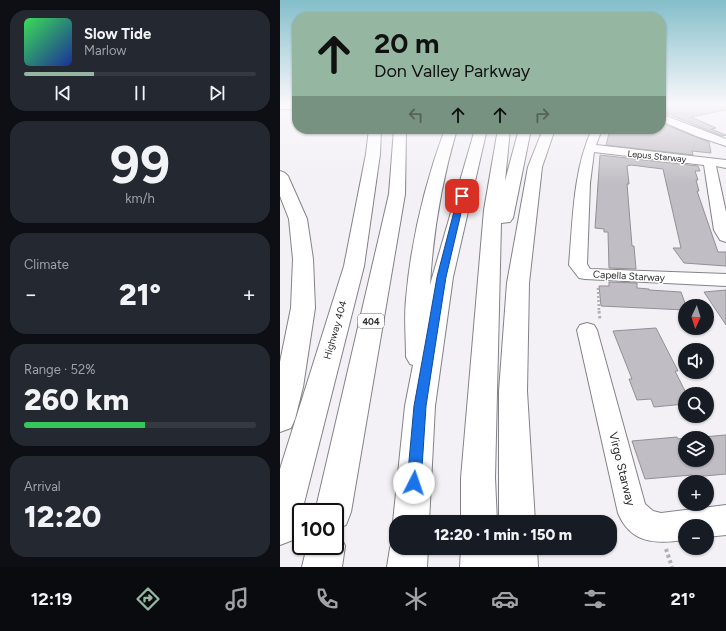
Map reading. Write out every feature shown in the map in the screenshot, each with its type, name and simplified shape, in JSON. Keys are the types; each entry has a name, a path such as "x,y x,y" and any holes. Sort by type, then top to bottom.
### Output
{"highway":[{"name":"Highway 404","path":"280,527 354,266 373,154 375,134"},
{"name":"404","path":"335,503 397,194 400,134"},
{"path":"420,406 417,300 423,242 440,162 448,134"},
{"path":"412,515 420,406 442,277 479,134"},
{"path":"479,515 478,478 488,286 493,210 503,134"},
{"path":"488,286 524,134"},
{"path":"517,515 513,391 518,283 535,167 547,134"},
{"path":"280,419 289,387 303,308 302,259 298,219 281,179"},
{"path":"322,567 324,555"},
{"path":"407,567 408,555"},
{"path":"480,555 480,567"},
{"path":"518,555 518,567"}],"street":[{"path":"692,130 726,143"},
{"name":"Capella Starway","path":"595,134 589,148 583,183 578,265 585,274 603,276 726,280"},
{"name":"Lepus Starway","path":"589,148 726,164"},
{"path":"712,162 710,166 722,230 726,238"},
{"name":"Virgo Starway","path":"587,330 633,513 645,524 660,528 726,520"}],"path":[{"path":"587,330 601,320 598,286"},
{"path":"665,546 672,567"}],"building":[{"path":"666,130 680,130 709,142 711,153 692,151 693,155 606,145 609,134 666,134"},
{"path":"708,130 715,130 726,135 722,136"},
{"path":"600,155 698,166 700,171 695,171 698,180 696,180 699,191 697,191 718,252 726,252 726,266 684,263 673,248 681,248 663,169 631,165 627,166 629,184 627,184 632,246 634,246 636,269 609,268 608,232 604,232 604,229 595,228"},
{"path":"609,282 637,283 637,288 681,292 684,299 678,299 678,310 601,306 599,286 609,286"},
{"path":"726,290 726,325 714,307 714,299 709,299 704,292"},
{"path":"656,328 678,371 675,371 683,387 678,387 678,405 654,407 651,399 637,400 629,379 632,379 613,331"},
{"path":"726,435 726,474 678,475 645,479 632,441 677,437 678,467 714,467 714,436"}],"route":[{"path":"414,483 420,406 432,334 442,277 462,196"}]}
